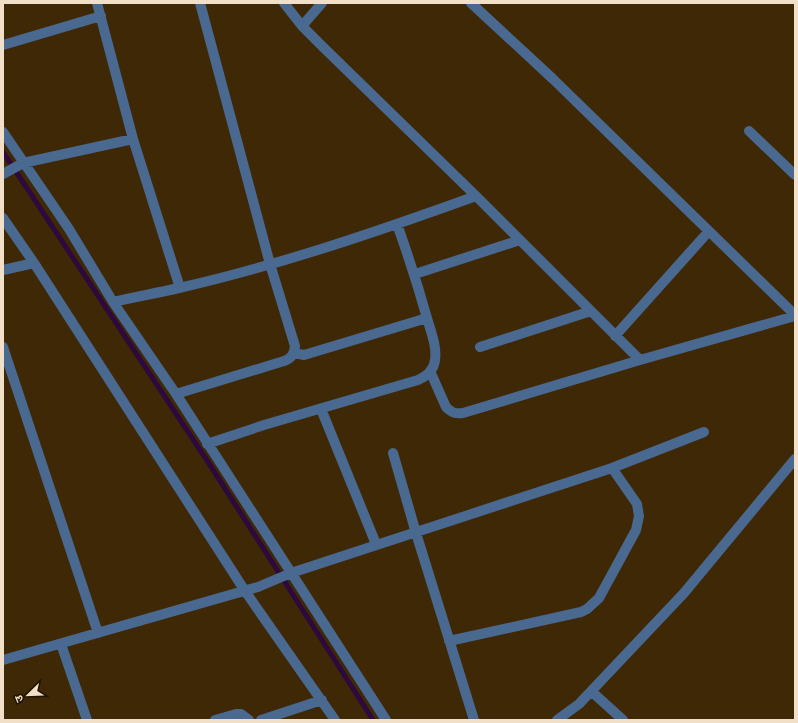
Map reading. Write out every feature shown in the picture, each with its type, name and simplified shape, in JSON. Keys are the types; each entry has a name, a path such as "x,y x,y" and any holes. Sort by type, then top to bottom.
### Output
{"street":[{"path":"97,3 133,139 180,288"},
{"path":"176,394 284,361 290,358 294,353 295,346 270,264 200,3"},
{"path":"284,3 302,26 476,196 640,360"},
{"path":"302,26 322,3"},
{"path":"430,371 446,408 456,414 463,413 795,315 553,79 471,3"},
{"path":"3,45 101,16"},
{"path":"749,131 795,175"},
{"path":"3,132 20,165 69,230 113,302 176,394 287,574 386,720"},
{"path":"3,174 20,165 133,139"},
{"path":"113,302 180,288 270,264 397,224 476,196"},
{"path":"3,218 34,263 245,591 335,720"},
{"path":"207,444 264,425 418,380 430,371 435,360 435,346 415,274 397,224"},
{"path":"615,336 709,232"},
{"path":"415,274 520,240"},
{"path":"3,270 34,263"},
{"path":"480,347 590,311"},
{"path":"294,353 304,355 427,318"},
{"path":"3,347 98,633"},
{"path":"321,409 376,544"},
{"path":"3,660 245,591 287,574 376,544 416,533 612,468 704,432"},
{"path":"393,453 416,533 474,720"},
{"path":"557,720 579,704 684,593 795,459"},
{"path":"449,641 581,612 594,604 636,530 638,521 637,504 612,468"},
{"path":"61,644 87,720"},
{"path":"591,691 623,720"},
{"path":"261,720 322,700"},
{"path":"215,720 236,714 241,714 249,720"}],"waterway":[{"path":"3,152 208,462 373,720"}]}
